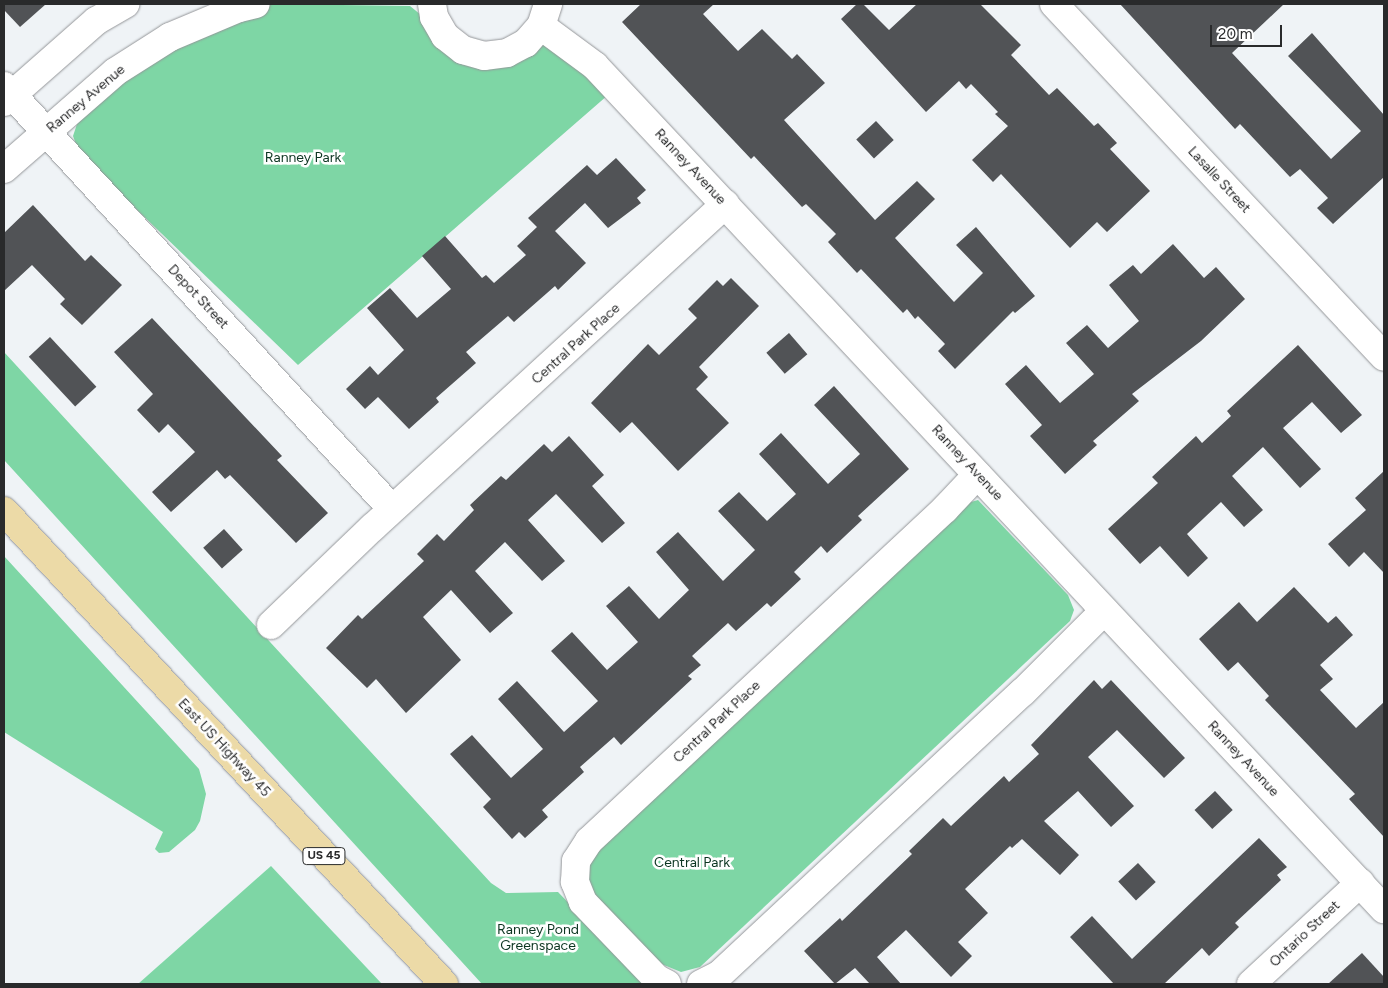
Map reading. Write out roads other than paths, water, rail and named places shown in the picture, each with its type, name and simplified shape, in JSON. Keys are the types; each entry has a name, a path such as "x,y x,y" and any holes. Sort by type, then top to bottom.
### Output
{"main road":[{"name":"East US Highway 45","path":"4,511 444,984"}],"street":[{"path":"6,94 96,21 125,4"},
{"name":"Ranney Avenue","path":"4,169 114,72 170,37 239,8 256,4"},
{"path":"432,4 434,16 445,36 463,50 484,56 507,53 526,43 544,15"},
{"name":"Lasalle Street","path":"1054,4 1384,357"},
{"name":"Ranney Avenue","path":"544,15 595,66 725,204 1384,909"},
{"name":"Depot Street","path":"6,94 46,132 392,509"},
{"name":"Central Park Place","path":"271,625 392,509 669,259 725,204"},
{"name":"Central Park Place","path":"667,984 657,979 583,902 575,882 576,861 589,841 944,509 977,475"},
{"path":"701,984 718,975 1023,692 1104,611"},
{"name":"Ontario Street","path":"1251,984 1360,883"}],"park label":[{"name":"Ranney Park","path":"303,158"},
{"name":"Central Park","path":"692,863"},
{"name":"Ranney Pond Greenspace","path":"538,938"}]}
